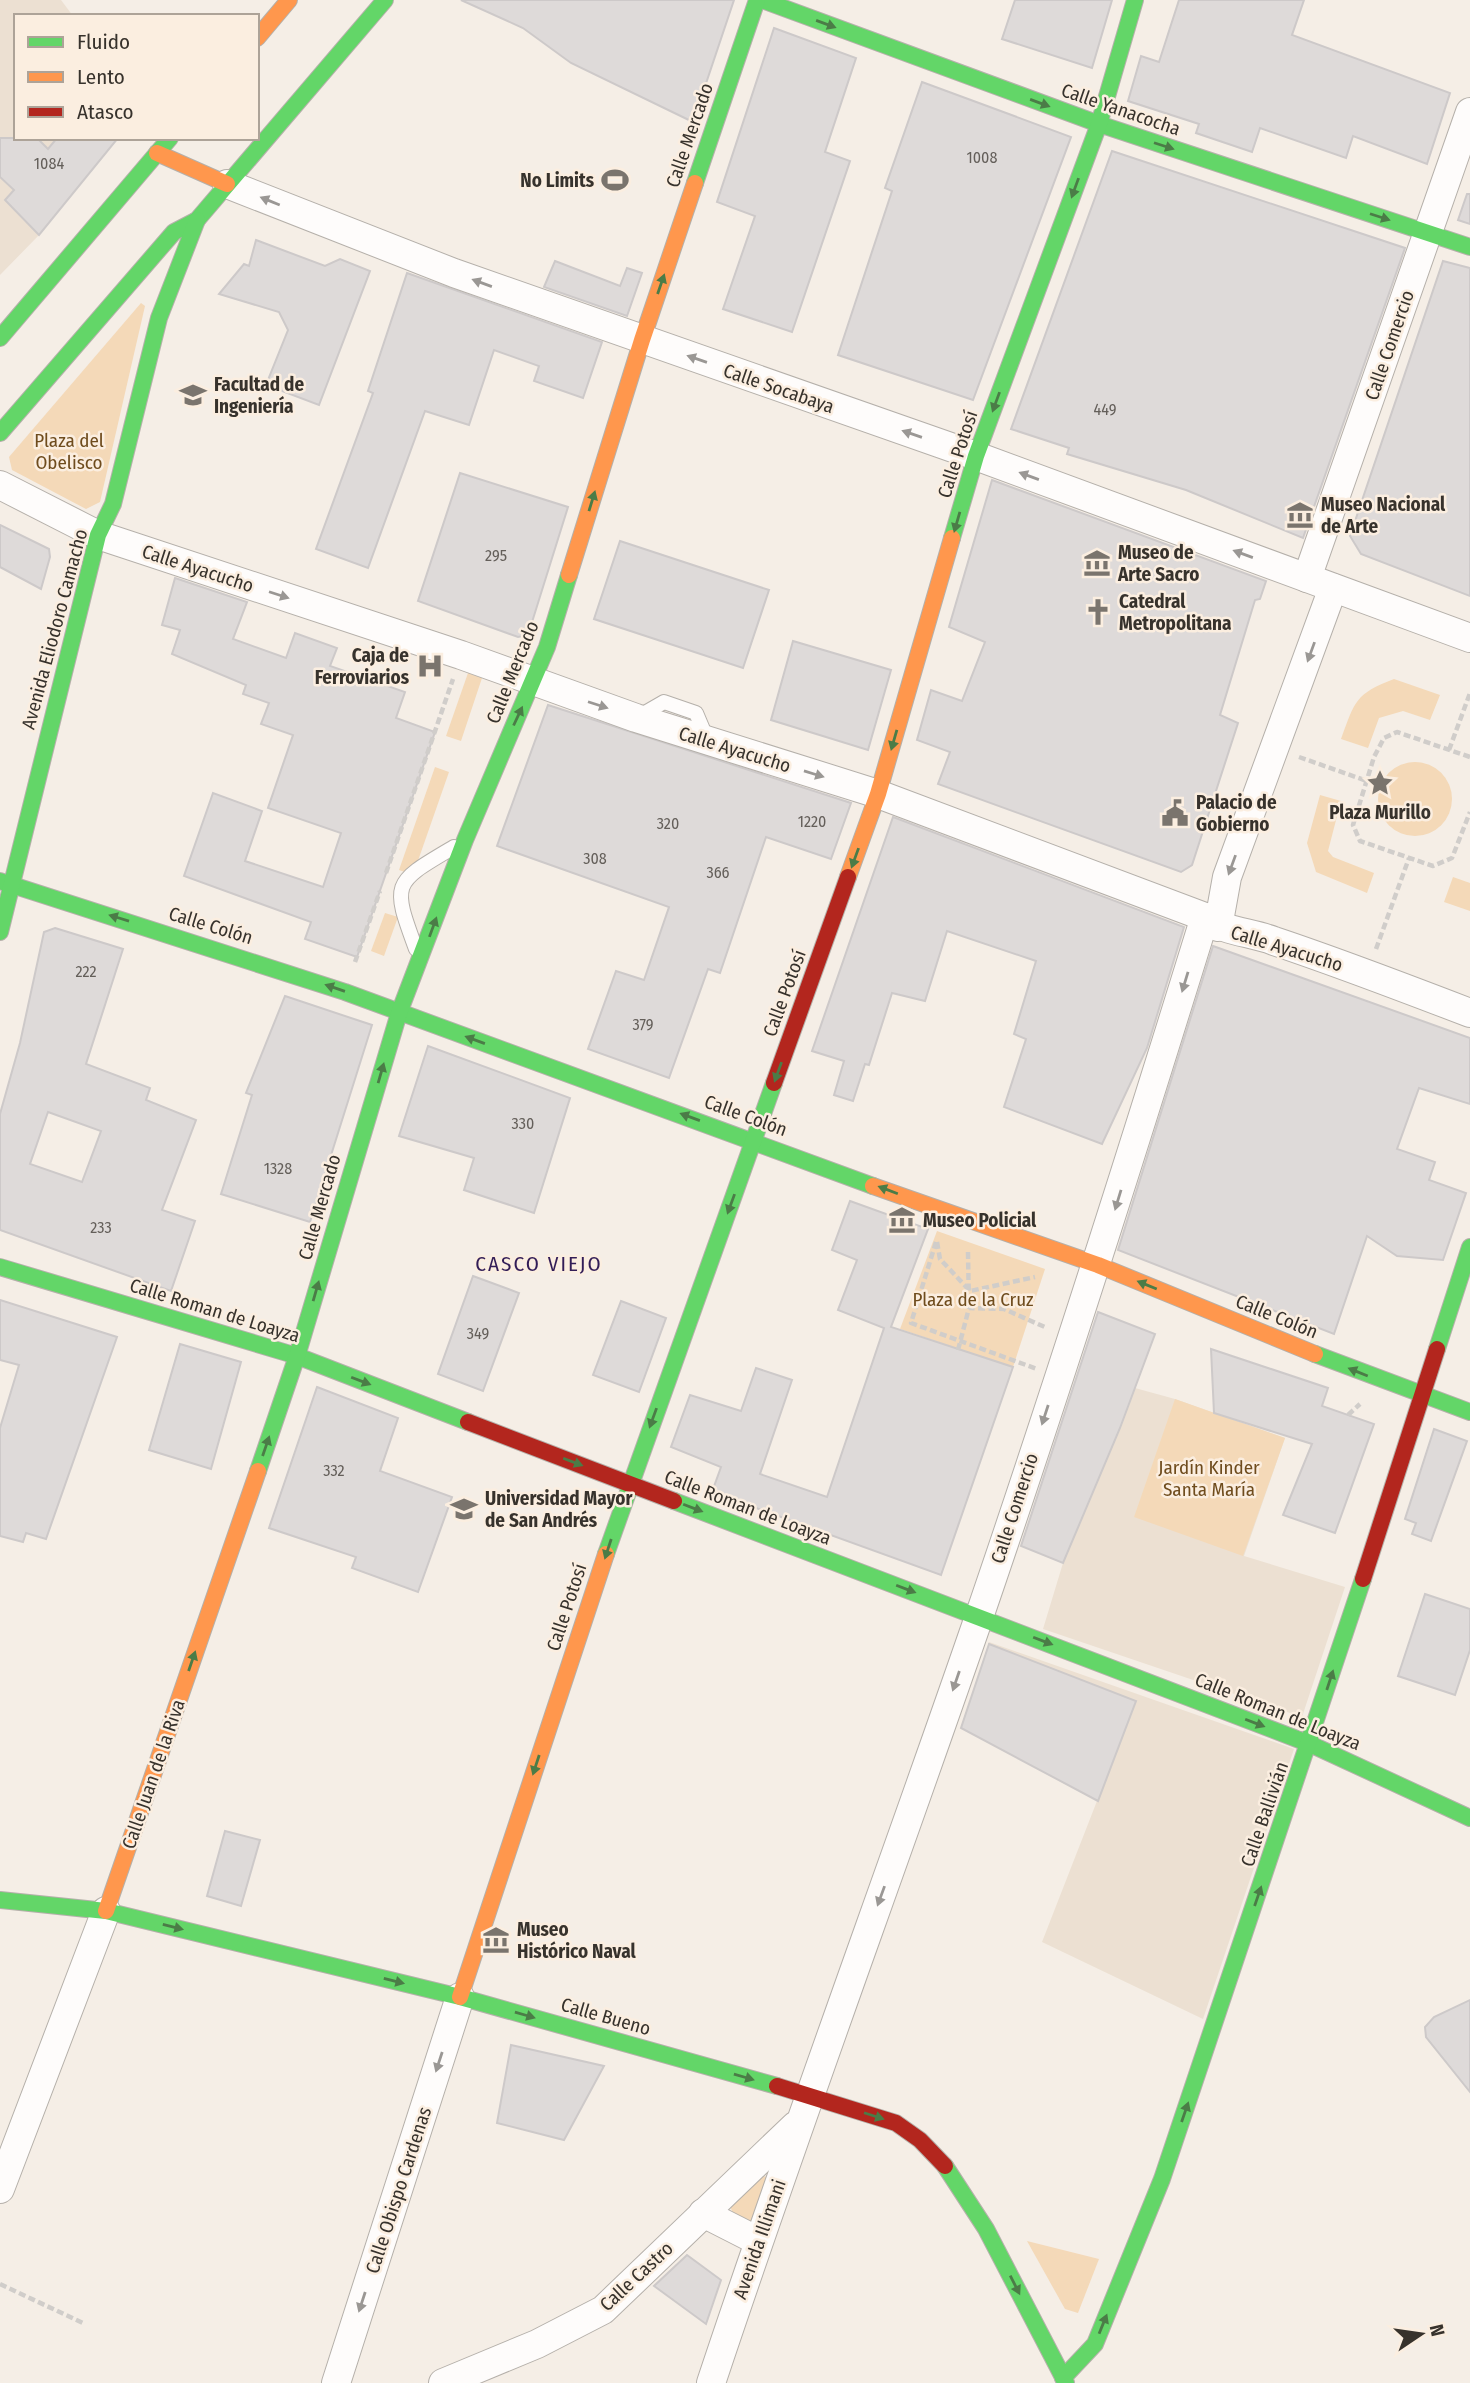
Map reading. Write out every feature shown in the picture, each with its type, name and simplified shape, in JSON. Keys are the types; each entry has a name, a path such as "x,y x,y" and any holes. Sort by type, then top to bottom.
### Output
{"main road":[{"path":"259,36 289,0"},
{"path":"0,433 174,232 197,220 385,0"},
{"name":"Calle Mercado","path":"297,1356 398,1013 465,840 547,647 642,340 757,0"},
{"name":"Calle Yanacocha","path":"762,0 1099,124 1470,247"},
{"name":"Calle Potosí","path":"460,1997 629,1484 878,794 976,456 1099,124 1135,0"},
{"path":"0,338 168,140"},
{"path":"157,153 227,184"},
{"name":"Avenida Eliodoro Camacho","path":"0,932 6,883 98,535 113,504 159,318 197,220"},
{"name":"Calle Colón","path":"6,883 242,956 345,992 966,1220 1098,1265 1383,1382 1470,1412"},
{"name":"Calle Ballivián","path":"1064,2380 1095,2344 1162,2179 1310,1744 1470,1247"},
{"name":"Calle Roman de Loayza","path":"0,1267 297,1356 1310,1744 1470,1818"},
{"name":"Calle Juan de la Riva","path":"106,1911 297,1356"},
{"name":"Calle Bueno","path":"0,1900 106,1911 460,1997 809,2095 896,2123 920,2140 944,2164 986,2229 1064,2380"}],"street":[{"name":"Calle Comercio","path":"1307,578 1470,113"},
{"name":"Calle Socabaya","path":"227,184 454,273 976,456 1470,638"},
{"name":"Calle Ayacucho","path":"0,485 98,535 461,656 636,718 878,794 1211,922 1247,931 1368,973 1470,1013"},
{"name":"Calle Comercio","path":"809,2095 979,1617 1057,1376 1098,1265 1211,922 1334,588"},
{"name":"Calle Juan de la Riva","path":"0,2189 106,1911"},
{"name":"Calle Obispo Cardenas","path":"336,2383 460,1997"},
{"name":"Avenida Illimani","path":"711,2383 809,2095"},
{"name":"Calle Castro","path":"443,2383 537,2344 603,2310 799,2122"},
{"path":"703,2213 758,2241"}],"lane":[{"path":"420,961 401,909 399,890 408,874 465,840"}],"path":[{"path":"345,992 461,656"},
{"path":"1449,750 1470,693"},
{"path":"1469,814 1452,858 1433,866 1360,841 1353,825 1384,738 1397,732 1470,757"},
{"path":"1313,762 1367,781"},
{"path":"1384,925 1409,858"},
{"path":"958,1350 969,1308 966,1220"},
{"path":"937,1240 911,1322 1057,1376"},
{"path":"940,1259 970,1291"},
{"path":"969,1308 1004,1309 1070,1338"},
{"path":"0,2284 85,2324"}],"shaded area":[{"path":"0,0 61,0 72,14 14,14 14,140 116,140 39,235 0,275"},
{"path":"1135,1388 1175,1399 1285,1438 1244,1556 1345,1587 1302,1717 1043,1629 1063,1563"},
{"path":"989,1642 1294,1749 1203,2019 1042,1942 1097,1801 961,1728"}],"green space":[{"name":"Plaza del Obelisco","path":"141,303 145,306 100,502 86,509 12,470 9,457"},
{"path":"468,673 482,678 461,741 446,736"},
{"path":"1394,679 1440,695 1430,720 1403,711 1379,718 1368,748 1341,739 1358,700 1371,689"},
{"path":"1408,762 1422,762 1436,768 1446,778 1452,799 1446,820 1436,830 1422,836 1408,836 1394,830 1384,820 1378,806 1378,792 1384,778 1394,768"},
{"path":"435,767 449,772 413,875 399,870"},
{"path":"1320,795 1341,801 1328,851 1333,857 1374,873 1367,893 1316,872 1307,843"},
{"path":"1453,877 1470,883 1470,911 1444,902"},
{"path":"385,913 398,917 384,956 371,951"},
{"name":"Plaza de la Cruz","path":"937,1231 1045,1269 1013,1367 900,1329"},
{"name":"Jardín Kinder Santa María","path":"1175,1399 1285,1438 1243,1556 1134,1517"},
{"path":"763,2176 767,2177 755,2219 750,2222 734,2216 730,2206"},
{"path":"1027,2241 1099,2259 1078,2313 1065,2309"}],"building":[{"path":"461,0 734,0 693,122 571,63 523,28"},
{"path":"1015,0 1112,0 1092,68 1002,39"},
{"path":"1179,0 1304,0 1292,35 1450,93 1427,164 1353,136 1346,158 1260,128 1252,152 1196,133 1199,124 1128,101 1141,56 1159,62"},
{"path":"774,28 856,58 825,152 850,161 792,332 723,309 755,216 717,202"},
{"path":"922,82 1071,137 973,400 838,355 892,191 885,188"},
{"path":"0,138 39,140 48,149 55,140 116,140 39,235 5,200 14,190 0,177"},
{"path":"1112,151 1405,248 1303,538 1186,490 1067,454 1069,448 1011,429"},
{"path":"1467,194 1470,194 1470,224 1458,220"},
{"path":"256,240 325,266 340,259 370,271 319,405 266,385 288,330 279,312 219,294 244,264 249,266"},
{"path":"555,261 620,286 627,268 642,273 627,316 544,287"},
{"path":"1443,261 1470,268 1470,596 1361,554 1350,536"},
{"path":"407,273 602,342 583,398 534,381 539,366 494,350 469,425 425,411 368,568 316,549 373,393 368,391"},
{"path":"460,473 568,507 528,635 518,637 418,601"},
{"path":"992,480 1266,581 1260,599 1255,600 1220,715 1238,723 1192,865 1181,872 938,784 950,752 917,740 931,690 962,701 985,642 949,627"},
{"path":"0,525 49,549 50,557 41,589 0,567"},
{"path":"620,541 769,590 743,668 594,619"},
{"path":"175,578 247,602 233,639 286,658 295,633 337,648 330,666 405,692 396,718 435,732 357,957 305,939 311,922 184,876 213,793 262,811 245,861 323,887 341,833 268,808 293,735 261,724 269,703 243,694 246,685 172,654 180,630 162,625"},
{"path":"793,641 891,670 868,750 771,720"},
{"path":"548,705 851,803 831,859 766,837 720,973 708,969 669,1078 588,1049 616,971 644,980 669,907 497,846"},
{"path":"893,817 1184,927 1147,1048 1102,1144 1004,1107 1026,1039 1014,1034 1036,961 947,931 925,1001 892,993 869,1065 865,1064 853,1101 834,1095 844,1061 812,1051"},
{"path":"55,928 123,949 86,1064 150,1088 146,1100 196,1120 162,1210 195,1221 171,1291 0,1230 0,1114 20,1043 44,932","holes":["48,1112 101,1131 82,1182 30,1164"]},
{"path":"1213,946 1470,1038 1470,1104 1419,1088 1397,1149 1435,1162 1429,1180 1466,1193 1443,1260 1397,1256 1367,1236 1334,1334 1118,1250"},
{"path":"285,996 372,1025 310,1222 221,1194 252,1095 246,1093"},
{"path":"428,1046 570,1098 534,1213 464,1190 474,1158 399,1136"},
{"path":"850,1201 928,1229 891,1327 1013,1367 941,1575 712,1492 721,1467 671,1447 690,1395 741,1411 756,1368 792,1380 760,1474 827,1497 884,1328 838,1310 857,1260 832,1250"},
{"path":"473,1276 519,1293 483,1391 438,1374"},
{"path":"0,1300 117,1337 46,1539 26,1533 23,1542 0,1536 0,1428 19,1365 0,1360"},
{"path":"621,1301 666,1318 639,1392 593,1375"},
{"path":"1098,1312 1155,1334 1120,1428 1063,1563 1021,1546"},
{"path":"180,1344 241,1362 211,1469 149,1450"},
{"path":"1211,1349 1328,1388 1322,1406 1374,1424 1335,1533 1283,1515 1312,1444 1214,1413"},
{"path":"317,1387 398,1418 380,1471 452,1497 418,1592 352,1568 356,1557 269,1528"},
{"path":"1434,1429 1467,1441 1431,1541 1412,1534 1416,1523 1405,1519"},
{"path":"1425,1594 1470,1609 1470,1650 1455,1695 1398,1676"},
{"path":"989,1644 1136,1701 1098,1801 961,1728"},
{"path":"225,1831 260,1840 241,1906 207,1896"},
{"path":"1470,2000 1470,2092 1426,2037 1425,2027 1434,2017"},
{"path":"511,2045 604,2066 564,2140 497,2123"},
{"path":"687,2255 721,2280 706,2324 654,2286"}],"traffic: fast":[{"path":"0,433 174,232 197,220 385,0"},
{"path":"695,183 757,0"},
{"path":"762,0 1099,124 1470,247"},
{"path":"952,538 976,456 1099,124 1135,0"},
{"path":"0,338 168,140"},
{"path":"0,932 98,535 113,504 159,318 197,220"},
{"path":"258,1471 297,1356 399,1013 465,840 547,647 569,575"},
{"path":"0,881 345,992 873,1186"},
{"path":"606,1554 774,1083"},
{"path":"1437,1349 1470,1247"},
{"path":"0,1267 297,1356 468,1422"},
{"path":"1315,1354 1470,1412"},
{"path":"674,1501 1310,1744 1470,1818"},
{"path":"1063,2378 1095,2344 1162,2179 1363,1579"},
{"path":"0,1900 106,1911 460,1997 777,2086"},
{"path":"945,2166 986,2229 1066,2383"}],"traffic: slow":[{"path":"259,36 289,0"},
{"path":"157,153 227,184"},
{"path":"569,575 642,340 695,183"},
{"path":"848,877 878,794 952,538"},
{"path":"873,1186 1098,1265 1315,1354"},
{"path":"106,1911 258,1471"},
{"path":"460,1997 606,1554"}],"traffic: jam":[{"path":"774,1083 848,877"},
{"path":"1363,1579 1437,1349"},
{"path":"468,1422 674,1501"},
{"path":"777,2086 896,2123 920,2140 945,2166"}],"place":[{"name":"No Limits","path":"615,180"},
{"name":"Facultad de Ingeniería","path":"193,395"},
{"name":"Museo Nacional de Arte","path":"1300,515"},
{"name":"Museo de Arte Sacro","path":"1097,563"},
{"name":"Catedral Metropolitana","path":"1098,612"},
{"name":"Caja de Ferroviarios","path":"430,666"},
{"name":"Plaza Murillo","path":"1380,783"},
{"name":"Palacio de Gobierno","path":"1175,813"},
{"name":"Museo Policial","path":"902,1220"},
{"name":"Universidad Mayor de San Andrés","path":"464,1509"},
{"name":"Museo Histórico Naval","path":"496,1940"}],"district":[{"name":"CASCO VIEJO","path":"539,1264"}]}
